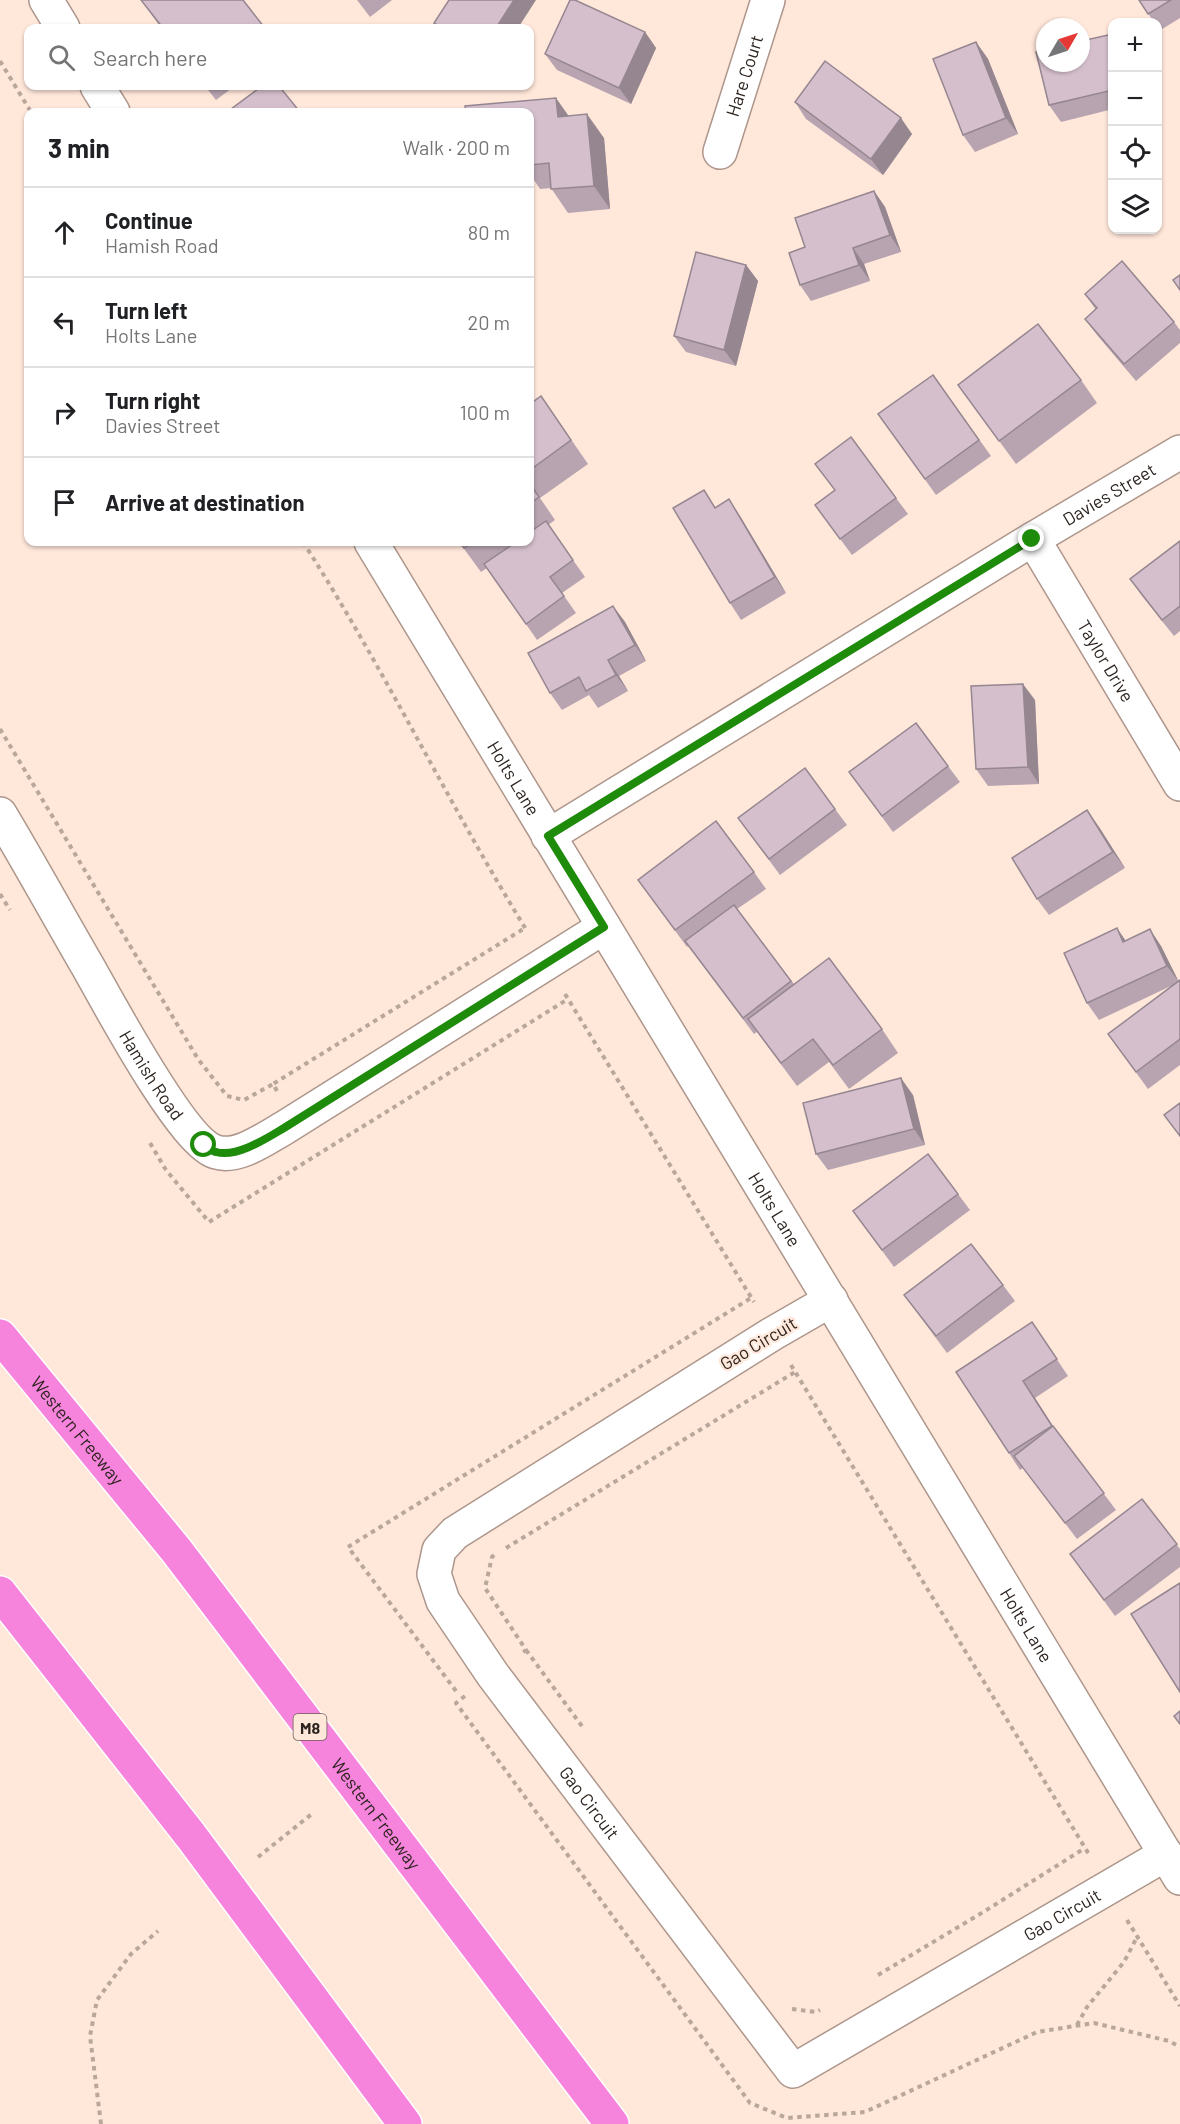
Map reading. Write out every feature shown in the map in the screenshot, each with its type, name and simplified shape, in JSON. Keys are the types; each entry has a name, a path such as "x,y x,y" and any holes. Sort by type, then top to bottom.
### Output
{"highway":[{"name":"Western Freeway","path":"0,1336 176,1550 612,2124"},
{"path":"0,1593 191,1836 405,2124"}],"street":[{"path":"46,0 61,24"},
{"name":"Hare Court","path":"720,152 768,0"},
{"path":"99,90 111,108"},
{"name":"Davies Street","path":"548,836 1032,539 1180,452"},
{"name":"Taylor Drive","path":"1032,539 1180,784"},
{"name":"Holts Lane","path":"373,546 1173,1866"},
{"name":"Hamish Road","path":"0,814 150,1075 188,1128 204,1145 216,1152 231,1152 250,1147 284,1128 604,927"},
{"name":"Gao Circuit","path":"831,1300 772,1334 455,1533 439,1550 434,1574 443,1602 493,1675 793,2071 1107,1887 1173,1866"}],"path":[{"path":"0,61 29,108"},
{"path":"306,546 336,594 495,879 1180,2006"},
{"path":"0,729 198,1059 228,1096 244,1100 273,1084"},
{"path":"0,894 12,914"},
{"path":"148,1140 166,1170 209,1222 568,999"},
{"path":"589,1736 526,1650 485,1588 492,1557 795,1372"},
{"path":"493,1675 526,1650"},
{"path":"258,1857 312,1813"},
{"path":"876,1976 1085,1848"},
{"path":"101,2124 90,2036 97,2000 131,1954 158,1931"},
{"path":"1077,2025 1087,2007 1124,1962 1137,1936"},
{"path":"788,2008 816,2012 826,2006"}],"building":[{"path":"141,0 243,0 262,24 160,24"},
{"path":"449,0 514,0 499,24 434,23"},
{"path":"570,0 575,0 645,32 619,88 545,54"},
{"path":"1139,0 1171,0 1148,14"},
{"path":"1108,35 1108,91 1049,105 1041,72 1090,72 1090,39"},
{"path":"976,42 1006,118 963,135 933,59"},
{"path":"825,61 901,118 871,159 795,102"},
{"path":"257,90 282,90 297,108 232,108"},
{"path":"556,98 558,117 587,114 594,186 551,189 549,163 534,165 534,108 465,108 465,106"},
{"path":"874,191 890,235 853,248 859,265 800,285 789,253 805,247 795,218"},
{"path":"696,252 746,265 724,350 674,336"},
{"path":"1122,261 1174,322 1124,364 1085,319 1097,308 1085,294"},
{"path":"1180,275 1180,290 1173,280"},
{"path":"1038,324 1081,380 999,441 958,385"},
{"path":"933,375 979,440 925,479 878,414"},
{"path":"541,396 571,440 534,467 534,401"},
{"path":"851,437 896,498 840,539 815,505 835,490 815,464"},
{"path":"534,490 539,497 534,500"},
{"path":"704,490 715,508 729,499 775,577 730,603 673,508"},
{"path":"546,521 573,560 550,577 564,596 526,624 484,564 510,546 534,546 534,529"},
{"path":"1180,541 1180,606 1162,620 1130,579"},
{"path":"613,606 635,645 608,660 616,675 586,691 579,677 550,693 528,653"},
{"path":"1023,684 1028,767 976,769 971,686"},
{"path":"916,723 948,766 882,816 849,772"},
{"path":"805,768 835,809 769,859 738,818"},
{"path":"1087,810 1113,852 1037,899 1012,858"},
{"path":"716,821 754,872 675,930 638,880"},
{"path":"734,905 791,981 743,1018 685,941"},
{"path":"1117,928 1123,942 1150,929 1167,966 1087,1003 1064,953"},
{"path":"829,958 882,1029 833,1065 813,1039 781,1063 748,1019"},
{"path":"1180,980 1180,1039 1136,1072 1108,1034"},
{"path":"901,1078 914,1129 816,1154 803,1103"},
{"path":"1180,1103 1180,1136 1164,1115"},
{"path":"928,1154 958,1194 882,1250 853,1211"},
{"path":"971,1244 1003,1285 936,1336 904,1295"},
{"path":"1032,1322 1057,1359 1023,1381 1052,1426 1009,1453 956,1372"},
{"path":"1053,1426 1104,1493 1065,1523 1014,1456"},
{"path":"1142,1499 1177,1544 1104,1600 1070,1554"},
{"path":"1180,1583 1180,1692 1131,1614"},
{"path":"1180,1711 1180,1724 1174,1716"}],"route":[{"path":"204,1145 216,1152 231,1152 250,1147 284,1128 604,927 548,836 1032,539"}]}
